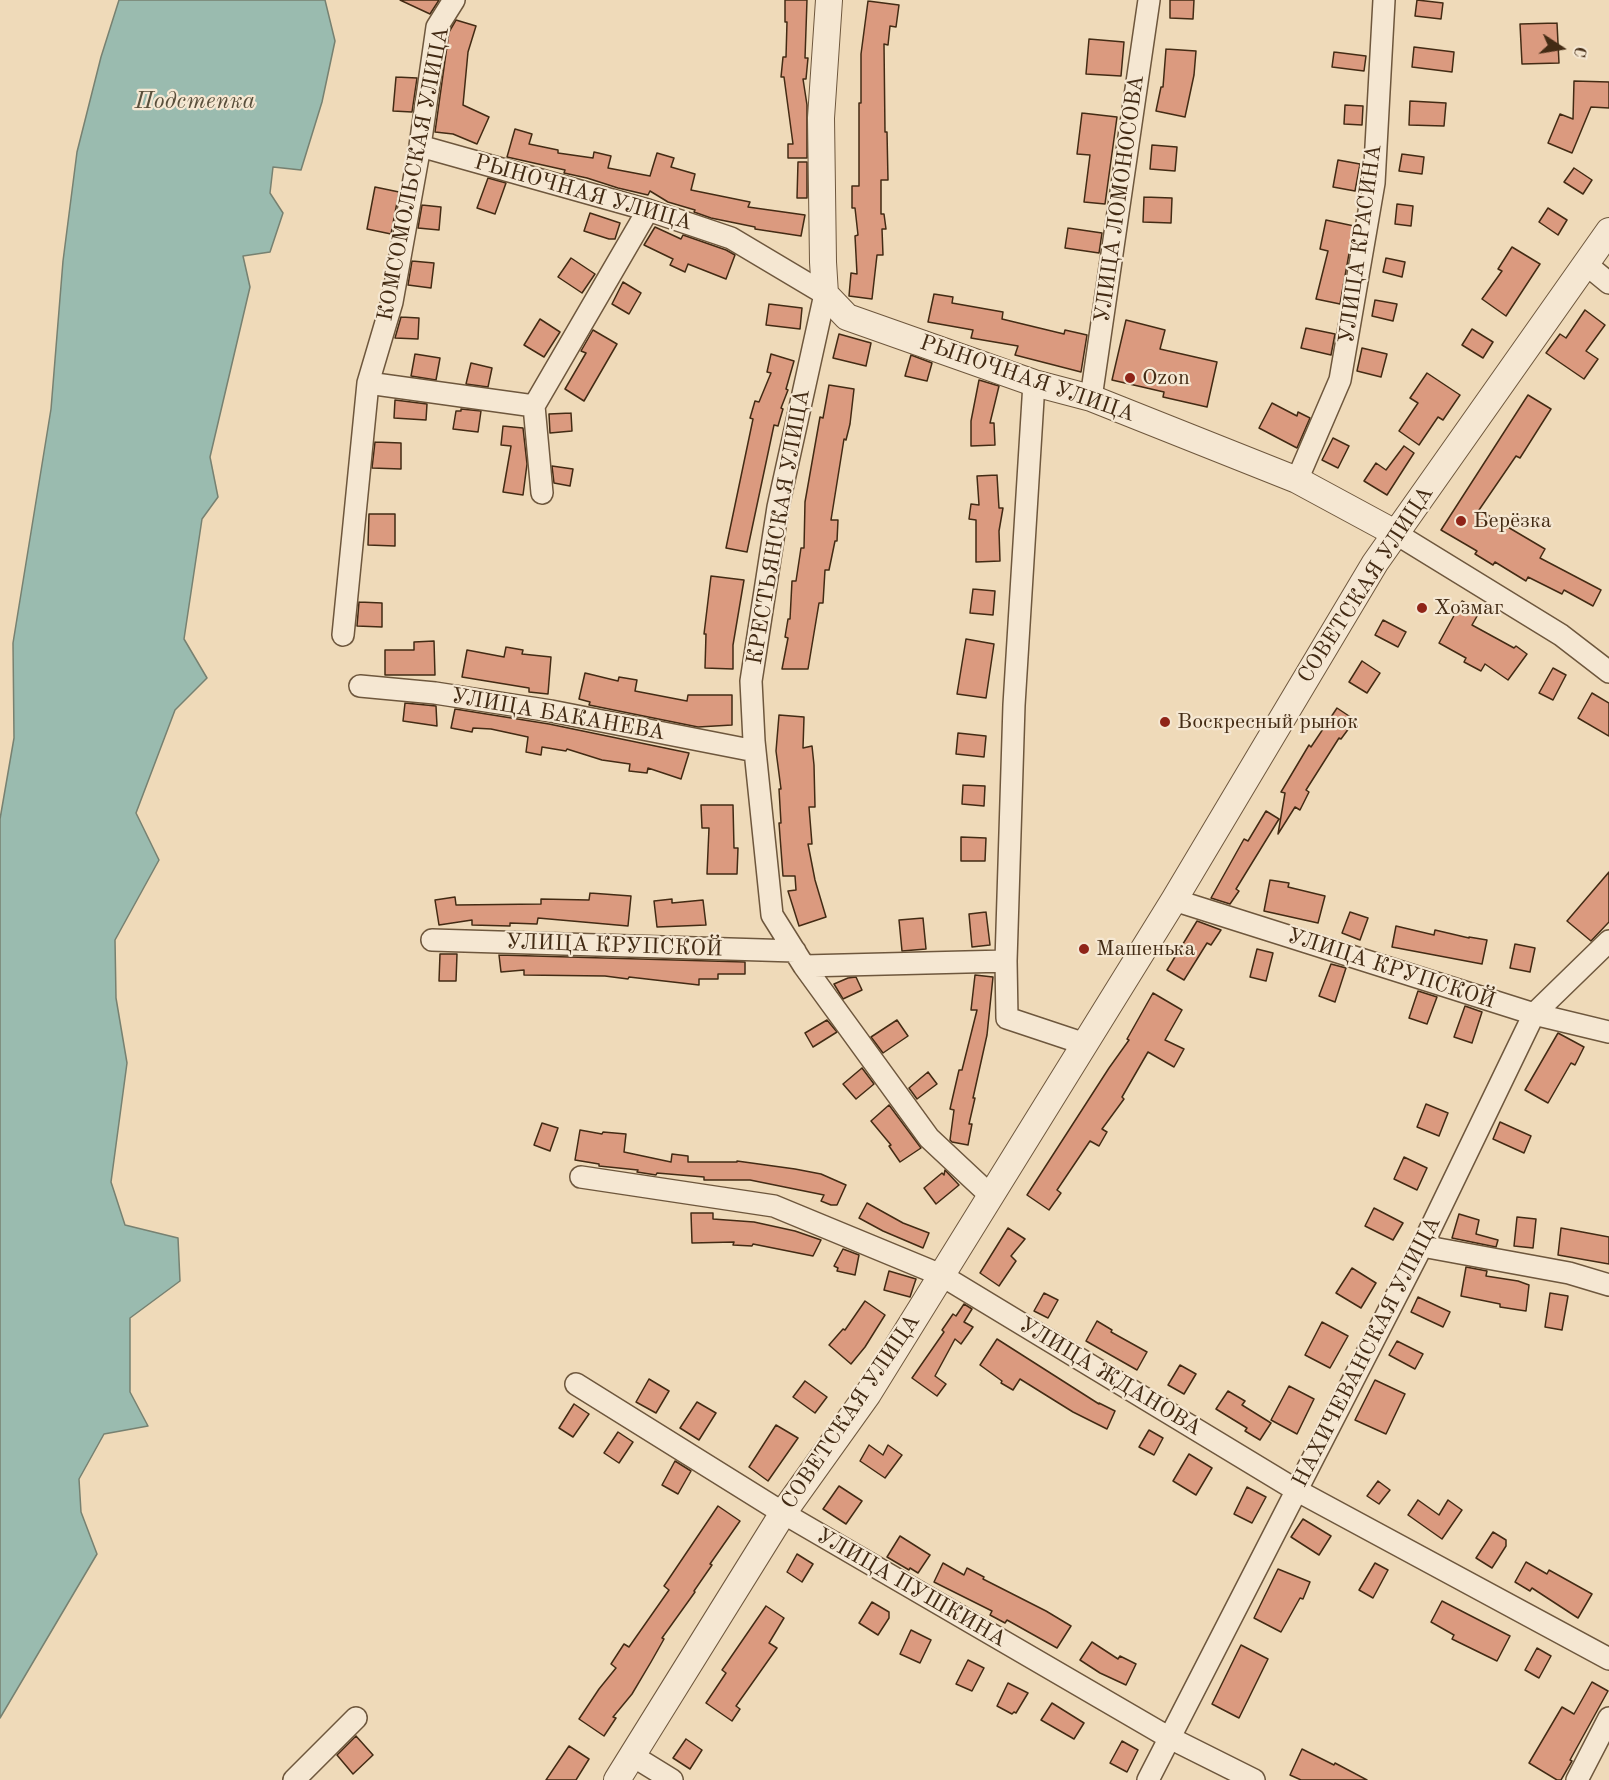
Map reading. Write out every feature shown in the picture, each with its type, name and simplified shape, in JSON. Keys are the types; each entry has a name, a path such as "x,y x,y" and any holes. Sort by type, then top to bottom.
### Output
{"street":[{"name":"КОМСОМОЛЬСКАЯ УЛИЦА","path":"343,635 368,383 392,302 420,146 437,27 454,0"},
{"name":"КРЕСТЬЯНСКАЯ УЛИЦА","path":"829,0 821,118 825,294 778,507 751,681 755,751 772,915 928,1138 991,1196"},
{"name":"УЛИЦА ЛОМОНОСОВА","path":"1091,398 1149,0"},
{"name":"УЛИЦА КРАСИНА","path":"1297,480 1340,380 1374,183 1384,0"},
{"name":"РЫНОЧНАЯ УЛИЦА","path":"420,146 648,210 731,238 825,294 847,317 1034,383 1091,398 1297,480 1395,533 1561,635 1609,672"},
{"path":"542,493 534,406 648,210"},
{"name":"СОВЕТСКАЯ УЛИЦА","path":"617,1780 783,1513 868,1394 1174,900 1375,563 1609,231"},
{"path":"1587,265 1609,283"},
{"path":"368,383 534,406"},
{"path":"1034,383 1014,705 1006,1018 1085,1044"},
{"name":"УЛИЦА БАКАНЕВА","path":"360,686 435,693 539,709 755,751"},
{"name":"УЛИЦА КРУПСКОЙ","path":"1174,900 1534,1014 1609,1032"},
{"name":"УЛИЦА КРУПСКОЙ","path":"432,940 800,958 1006,961"},
{"name":"НАХИЧЕВАНСКАЯ УЛИЦА","path":"1148,1780 1168,1737 1422,1246 1534,1014 1609,941"},
{"name":"УЛИЦА ЖДАНОВА","path":"581,1177 774,1206 941,1275 1296,1490 1609,1659"},
{"path":"1422,1246 1569,1273 1609,1285"},
{"name":"УЛИЦА ПУШКИНА","path":"576,1384 783,1513 1168,1737 1254,1780"},
{"path":"294,1780 356,1718"},
{"path":"1577,1780 1609,1718"},
{"path":"633,1756 672,1780"}],"water":[{"name":"Подстепка","path":"119,0 325,0 335,41 322,102 301,170 273,167 270,193 283,213 270,252 243,256 250,287 210,457 218,497 202,519 184,639 207,678 175,710 136,813 159,860 115,940 116,998 127,1063 111,1182 125,1225 178,1238 180,1281 130,1318 130,1392 148,1426 104,1434 79,1479 81,1512 97,1554 0,1718 0,819 14,738 13,643 51,409 63,261 77,152 101,57"}],"building":[{"path":"400,0 439,0 430,14"},
{"path":"785,0 807,0 805,58 808,58 806,79 803,79 807,105 807,158 788,158 788,144 793,144 784,77 781,77 783,57 786,57"},
{"path":"1170,0 1194,0 1193,19 1170,18"},
{"path":"1417,0 1443,3 1441,19 1415,16"},
{"path":"868,1 899,5 896,27 890,26 888,45 884,44 888,180 881,180 881,214 884,214 886,229 882,229 883,255 877,255 872,299 849,296 851,273 857,274 855,236 858,235 855,208 852,208 852,186 859,186 861,54"},
{"path":"456,20 476,26 468,52 463,105 489,117 477,144 453,134 435,132 449,32"},
{"path":"1557,23 1559,63 1522,64 1520,24"},
{"path":"1089,39 1124,42 1121,76 1086,74"},
{"path":"1414,47 1454,52 1452,72 1412,67"},
{"path":"1166,49 1196,51 1194,75 1185,117 1156,111 1161,87 1163,87"},
{"path":"1334,52 1366,56 1364,71 1332,67"},
{"path":"396,77 417,78 412,112 393,111"},
{"path":"1574,81 1609,82 1609,108 1591,107 1572,153 1548,143 1560,114 1573,119"},
{"path":"1410,101 1446,103 1444,126 1409,125"},
{"path":"1345,105 1363,106 1362,125 1344,124"},
{"path":"1082,113 1117,117 1105,204 1084,202 1090,155 1077,154"},
{"path":"515,129 532,134 529,144 558,150 558,153 593,158 594,152 611,156 608,168 650,176 657,153 674,158 671,167 695,174 691,190 750,202 748,207 805,215 801,236 755,229 755,227 711,218 694,212 695,210 668,202 650,191 648,195 618,188 564,173 565,170 507,157"},
{"path":"1152,145 1177,147 1175,171 1150,169"},
{"path":"1402,154 1424,157 1422,174 1399,171"},
{"path":"1338,160 1360,164 1355,191 1333,187"},
{"path":"798,162 807,162 807,198 797,198"},
{"path":"1574,168 1592,180 1583,194 1564,182"},
{"path":"488,178 506,183 495,214 477,208"},
{"path":"375,187 399,192 391,234 367,229"},
{"path":"1144,197 1172,198 1171,223 1143,222"},
{"path":"1397,204 1413,206 1411,226 1395,224"},
{"path":"422,205 441,207 439,230 418,228"},
{"path":"1548,208 1567,220 1558,235 1539,222"},
{"path":"590,213 620,223 615,239 584,231"},
{"path":"1326,220 1354,226 1340,304 1316,299 1328,251 1320,249"},
{"path":"655,227 681,239 683,235 735,255 726,279 688,264 685,272 670,265 673,259 644,245"},
{"path":"1068,228 1102,233 1099,253 1065,248"},
{"path":"1512,247 1540,264 1506,316 1482,299 1502,271 1498,269"},
{"path":"571,258 595,274 582,293 558,277"},
{"path":"1386,258 1405,262 1402,277 1383,272"},
{"path":"412,261 434,263 431,288 408,285"},
{"path":"623,282 641,293 629,314 612,304"},
{"path":"934,294 953,297 952,303 1003,312 1002,319 1064,334 1065,330 1087,335 1081,372 1015,355 1018,346 971,338 973,330 928,322"},
{"path":"1375,300 1397,304 1393,321 1372,316"},
{"path":"769,304 802,308 800,329 766,325"},
{"path":"1585,310 1605,325 1586,351 1598,359 1584,379 1546,353 1560,334 1566,338"},
{"path":"401,317 419,318 418,339 395,338"},
{"path":"540,319 560,332 544,357 524,345"},
{"path":"1126,320 1165,330 1160,349 1217,362 1207,407 1163,397 1164,392 1112,380"},
{"path":"1306,328 1335,334 1331,355 1301,348"},
{"path":"1472,329 1493,342 1483,358 1462,345"},
{"path":"593,330 617,344 584,401 565,389 586,353 581,351"},
{"path":"839,334 871,343 866,366 833,358"},
{"path":"1362,348 1387,354 1381,377 1357,371"},
{"path":"415,354 440,358 436,380 411,376"},
{"path":"771,354 794,361 778,426 774,425 747,552 726,548 753,419 750,418 755,401 759,402 771,373 767,372"},
{"path":"911,355 932,363 927,381 905,376"},
{"path":"471,363 492,368 488,387 466,384"},
{"path":"1427,373 1460,395 1443,420 1438,417 1419,445 1399,431 1418,403 1410,398"},
{"path":"979,380 999,386 990,423 994,423 995,445 971,446 971,421"},
{"path":"829,385 854,389 850,424 846,440 844,439 831,520 838,520 837,541 835,541 829,570 825,570 823,603 819,603 808,669 782,669 788,638 785,637 788,619 790,619 792,581 796,581 801,548 804,548 805,502 820,417 823,418"},
{"path":"1528,395 1551,409 1520,458 1516,456 1479,510 1545,549 1540,558 1601,590 1593,606 1564,590 1562,594 1528,577 1526,581 1495,562 1493,565 1475,554 1477,551 1441,530"},
{"path":"395,400 427,404 426,420 394,418"},
{"path":"1272,403 1297,416 1298,412 1310,418 1297,448 1259,428"},
{"path":"461,409 481,411 478,432 453,429 456,411 461,411"},
{"path":"571,413 572,431 550,433 549,414"},
{"path":"503,426 523,428 527,464 523,495 503,492 511,446 501,445"},
{"path":"1333,438 1349,446 1338,468 1322,460"},
{"path":"375,442 401,443 401,469 372,468"},
{"path":"1404,446 1414,453 1387,495 1364,481 1376,463 1386,470"},
{"path":"552,466 573,469 570,486 554,483"},
{"path":"997,475 999,508 1003,508 999,531 1000,561 976,562 976,520 969,519 971,504 979,505 977,476"},
{"path":"369,514 395,514 395,546 368,545"},
{"path":"711,576 744,580 733,645 733,669 705,668 706,634 704,634"},
{"path":"973,589 995,591 993,615 970,613"},
{"path":"1462,601 1480,611 1472,625 1514,648 1516,646 1527,654 1508,680 1485,664 1481,671 1464,662 1466,658 1439,643"},
{"path":"359,602 382,603 382,627 357,626"},
{"path":"1383,620 1406,632 1398,647 1375,635"},
{"path":"966,639 994,644 986,698 957,694"},
{"path":"434,641 435,675 385,675 385,650 414,650 414,642"},
{"path":"506,647 523,650 522,654 551,657 548,694 529,692 529,688 462,677 467,650 504,657"},
{"path":"1362,661 1380,673 1367,693 1349,682"},
{"path":"1553,668 1566,675 1553,700 1539,693"},
{"path":"585,673 618,681 619,677 637,680 635,691 687,701 688,695 732,695 732,725 698,727 589,705 590,702 579,699"},
{"path":"1592,693 1609,703 1609,736 1578,718"},
{"path":"405,703 436,706 437,726 403,721"},
{"path":"1337,708 1355,720 1341,739 1339,738 1306,790 1309,792 1300,810 1295,807 1278,834 1285,793 1281,792 1309,745 1311,747"},
{"path":"455,709 549,724 689,753 681,779 648,768 647,773 629,771 630,764 602,760 567,749 566,751 542,747 541,755 526,752 528,737 491,729 473,728 472,732 451,728"},
{"path":"779,715 804,717 803,748 812,746 814,765 815,807 809,807 812,844 808,844 815,880 826,917 799,926 788,891 796,890 795,876 783,876 779,823 781,823 779,789 781,789 776,751"},
{"path":"958,733 986,736 984,757 956,754"},
{"path":"963,785 985,786 984,806 962,804"},
{"path":"701,805 733,805 734,848 738,848 737,874 707,874 709,828 702,828"},
{"path":"1266,811 1279,819 1236,889 1239,891 1230,904 1211,898 1244,839 1248,841"},
{"path":"961,837 986,838 985,861 961,861"},
{"path":"1609,872 1609,922 1591,941 1567,921"},
{"path":"1270,880 1289,883 1288,887 1325,896 1318,923 1264,911"},
{"path":"590,893 631,896 628,926 538,918 537,924 510,923 510,926 472,925 472,920 439,925 435,900 455,897 456,905 541,904 541,899 589,900"},
{"path":"672,899 672,903 703,900 706,925 657,927 654,901"},
{"path":"986,912 990,945 972,947 969,914"},
{"path":"1350,912 1368,918 1360,940 1342,933"},
{"path":"923,918 926,949 902,951 899,920"},
{"path":"1197,921 1221,930 1211,945 1207,943 1184,980 1167,970"},
{"path":"1396,926 1434,935 1435,930 1487,940 1482,964 1392,947"},
{"path":"1515,944 1535,948 1530,972 1510,968"},
{"path":"1257,949 1273,953 1266,981 1250,977"},
{"path":"440,954 457,954 456,981 439,981"},
{"path":"499,955 745,962 745,974 718,974 718,979 699,979 699,985 629,977 628,979 605,976 524,975 524,970 501,972"},
{"path":"1331,964 1346,968 1335,1002 1319,996"},
{"path":"975,975 993,977 987,1035 973,1098 975,1098 969,1124 972,1124 968,1145 950,1140 954,1110 950,1109 977,1010 971,1010"},
{"path":"856,977 862,990 843,999 834,984"},
{"path":"1418,991 1437,997 1427,1024 1409,1018"},
{"path":"1153,993 1182,1010 1165,1040 1184,1049 1174,1067 1148,1052 1122,1097 1124,1099 1102,1129 1107,1132 1099,1146 1090,1141 1057,1190 1061,1193 1049,1210 1027,1195 1129,1040 1127,1039"},
{"path":"1465,1006 1482,1012 1472,1043 1454,1037"},
{"path":"827,1020 837,1032 813,1047 805,1033"},
{"path":"897,1020 908,1036 883,1053 871,1037"},
{"path":"1558,1033 1584,1047 1575,1065 1571,1063 1548,1103 1525,1090"},
{"path":"862,1068 874,1084 856,1099 843,1084"},
{"path":"928,1072 937,1084 917,1099 909,1088"},
{"path":"1426,1104 1448,1113 1439,1136 1417,1127"},
{"path":"889,1105 921,1148 900,1162 889,1146 891,1145 871,1121"},
{"path":"1500,1122 1531,1136 1524,1153 1493,1139"},
{"path":"542,1123 558,1128 550,1151 534,1145"},
{"path":"580,1130 602,1134 603,1132 626,1134 624,1152 671,1162 672,1154 688,1156 688,1162 737,1161 821,1174 846,1185 837,1205 831,1205 821,1201 824,1195 750,1180 704,1180 704,1177 657,1173 656,1175 637,1172 638,1170 599,1166 599,1164 575,1160"},
{"path":"1404,1157 1427,1168 1417,1190 1394,1179"},
{"path":"945,1170 959,1185 936,1204 924,1188 942,1173 944,1175"},
{"path":"867,1203 903,1223 929,1233 923,1248 859,1218"},
{"path":"1374,1208 1403,1223 1393,1240 1365,1226"},
{"path":"691,1213 713,1213 713,1219 754,1222 795,1231 821,1240 813,1256 753,1244 752,1246 733,1245 734,1242 692,1243"},
{"path":"1459,1214 1479,1220 1476,1234 1498,1240 1496,1247 1452,1238"},
{"path":"1517,1217 1536,1219 1533,1248 1514,1246"},
{"path":"1008,1228 1025,1239 1011,1256 1016,1261 999,1286 980,1273"},
{"path":"1561,1228 1609,1237 1609,1264 1558,1255"},
{"path":"843,1249 859,1255 855,1275 837,1271 838,1268 834,1266"},
{"path":"1466,1267 1487,1271 1486,1276 1529,1285 1526,1311 1500,1307 1500,1304 1461,1296"},
{"path":"1352,1268 1376,1283 1361,1308 1336,1293"},
{"path":"889,1271 916,1279 910,1297 884,1290"},
{"path":"1044,1293 1058,1300 1048,1318 1034,1311"},
{"path":"1550,1293 1568,1296 1562,1330 1545,1327"},
{"path":"1418,1297 1450,1312 1443,1327 1411,1312"},
{"path":"865,1301 885,1315 865,1347 851,1364 829,1345 843,1329 845,1330"},
{"path":"964,1304 972,1309 964,1322 973,1327 961,1344 955,1339 935,1376 946,1384 937,1396 912,1378 944,1332 942,1330 953,1314 956,1316"},
{"path":"1097,1321 1112,1330 1111,1332 1147,1352 1137,1370 1086,1341"},
{"path":"1322,1322 1348,1336 1330,1368 1305,1355"},
{"path":"997,1339 1099,1404 1115,1411 1107,1429 1073,1412 1020,1379 1013,1390 1001,1383 1002,1381 980,1365"},
{"path":"1397,1341 1423,1354 1415,1369 1389,1355"},
{"path":"1180,1365 1196,1374 1184,1394 1168,1385"},
{"path":"649,1379 669,1391 656,1413 636,1402"},
{"path":"1375,1380 1405,1394 1386,1434 1355,1420"},
{"path":"805,1381 827,1397 815,1413 793,1397"},
{"path":"1289,1386 1314,1399 1297,1434 1271,1420"},
{"path":"1228,1391 1245,1401 1242,1405 1271,1423 1260,1440 1245,1431 1247,1428 1216,1409"},
{"path":"697,1402 716,1413 699,1440 680,1428"},
{"path":"574,1404 589,1414 573,1437 559,1428"},
{"path":"776,1425 798,1438 768,1481 749,1467"},
{"path":"1149,1430 1163,1438 1154,1455 1139,1447"},
{"path":"618,1432 633,1442 619,1463 604,1453"},
{"path":"869,1445 883,1455 888,1445 902,1455 885,1478 860,1461"},
{"path":"1189,1454 1212,1468 1196,1495 1173,1481"},
{"path":"675,1461 691,1471 678,1494 662,1485"},
{"path":"1378,1481 1390,1490 1379,1504 1367,1496"},
{"path":"839,1486 862,1501 846,1524 823,1509"},
{"path":"1247,1487 1266,1497 1252,1523 1234,1514"},
{"path":"1418,1500 1439,1515 1448,1500 1462,1510 1442,1539 1408,1515"},
{"path":"718,1506 740,1521 710,1564 712,1565 695,1592 662,1638 664,1639 651,1662 632,1694 613,1717 616,1718 604,1736 579,1719 616,1668 611,1664 624,1644 629,1647 669,1590 664,1586"},
{"path":"1303,1519 1331,1536 1319,1555 1291,1537"},
{"path":"1493,1532 1506,1540 1506,1546 1492,1568 1476,1558"},
{"path":"900,1536 930,1555 918,1573 887,1557"},
{"path":"797,1554 813,1564 802,1582 787,1572"},
{"path":"1526,1562 1547,1574 1549,1570 1592,1594 1578,1618 1532,1588 1530,1591 1515,1582"},
{"path":"943,1563 964,1575 967,1568 984,1577 983,1579 1071,1626 1057,1648 1007,1620 1005,1623 990,1615 992,1611 934,1582"},
{"path":"1375,1563 1388,1570 1373,1598 1359,1590"},
{"path":"1278,1569 1310,1582 1303,1599 1300,1598 1281,1632 1254,1618"},
{"path":"1442,1601 1510,1636 1497,1661 1452,1639 1454,1635 1431,1622"},
{"path":"872,1602 889,1612 889,1618 878,1635 859,1623"},
{"path":"766,1606 784,1618 769,1643 777,1648 736,1706 740,1709 732,1721 706,1703 726,1673 722,1670"},
{"path":"911,1630 931,1640 920,1663 900,1654"},
{"path":"1092,1642 1118,1659 1120,1656 1136,1664 1126,1685 1100,1673 1080,1660"},
{"path":"1241,1645 1268,1659 1239,1718 1212,1704"},
{"path":"1537,1648 1551,1656 1539,1678 1525,1670"},
{"path":"968,1660 984,1668 972,1691 956,1684"},
{"path":"1592,1682 1608,1691 1570,1760 1572,1761 1561,1780 1557,1780 1529,1763 1562,1707 1574,1714"},
{"path":"1008,1683 1028,1693 1016,1713 1012,1714 997,1706"},
{"path":"1052,1703 1084,1723 1074,1739 1041,1720"},
{"path":"356,1736 373,1755 353,1774 337,1755"},
{"path":"686,1739 702,1750 690,1769 673,1758"},
{"path":"1122,1741 1138,1750 1127,1772 1110,1763"},
{"path":"569,1746 589,1759 576,1780 546,1780"},
{"path":"1302,1749 1367,1780 1301,1780 1290,1775"}],"place":[{"name":"Ozon","path":"1130,378"},
{"name":"Берёзка","path":"1461,521"},
{"name":"Хозмаг","path":"1422,608"},
{"name":"Воскресный рынок","path":"1165,722"},
{"name":"Машенька","path":"1084,949"}]}
